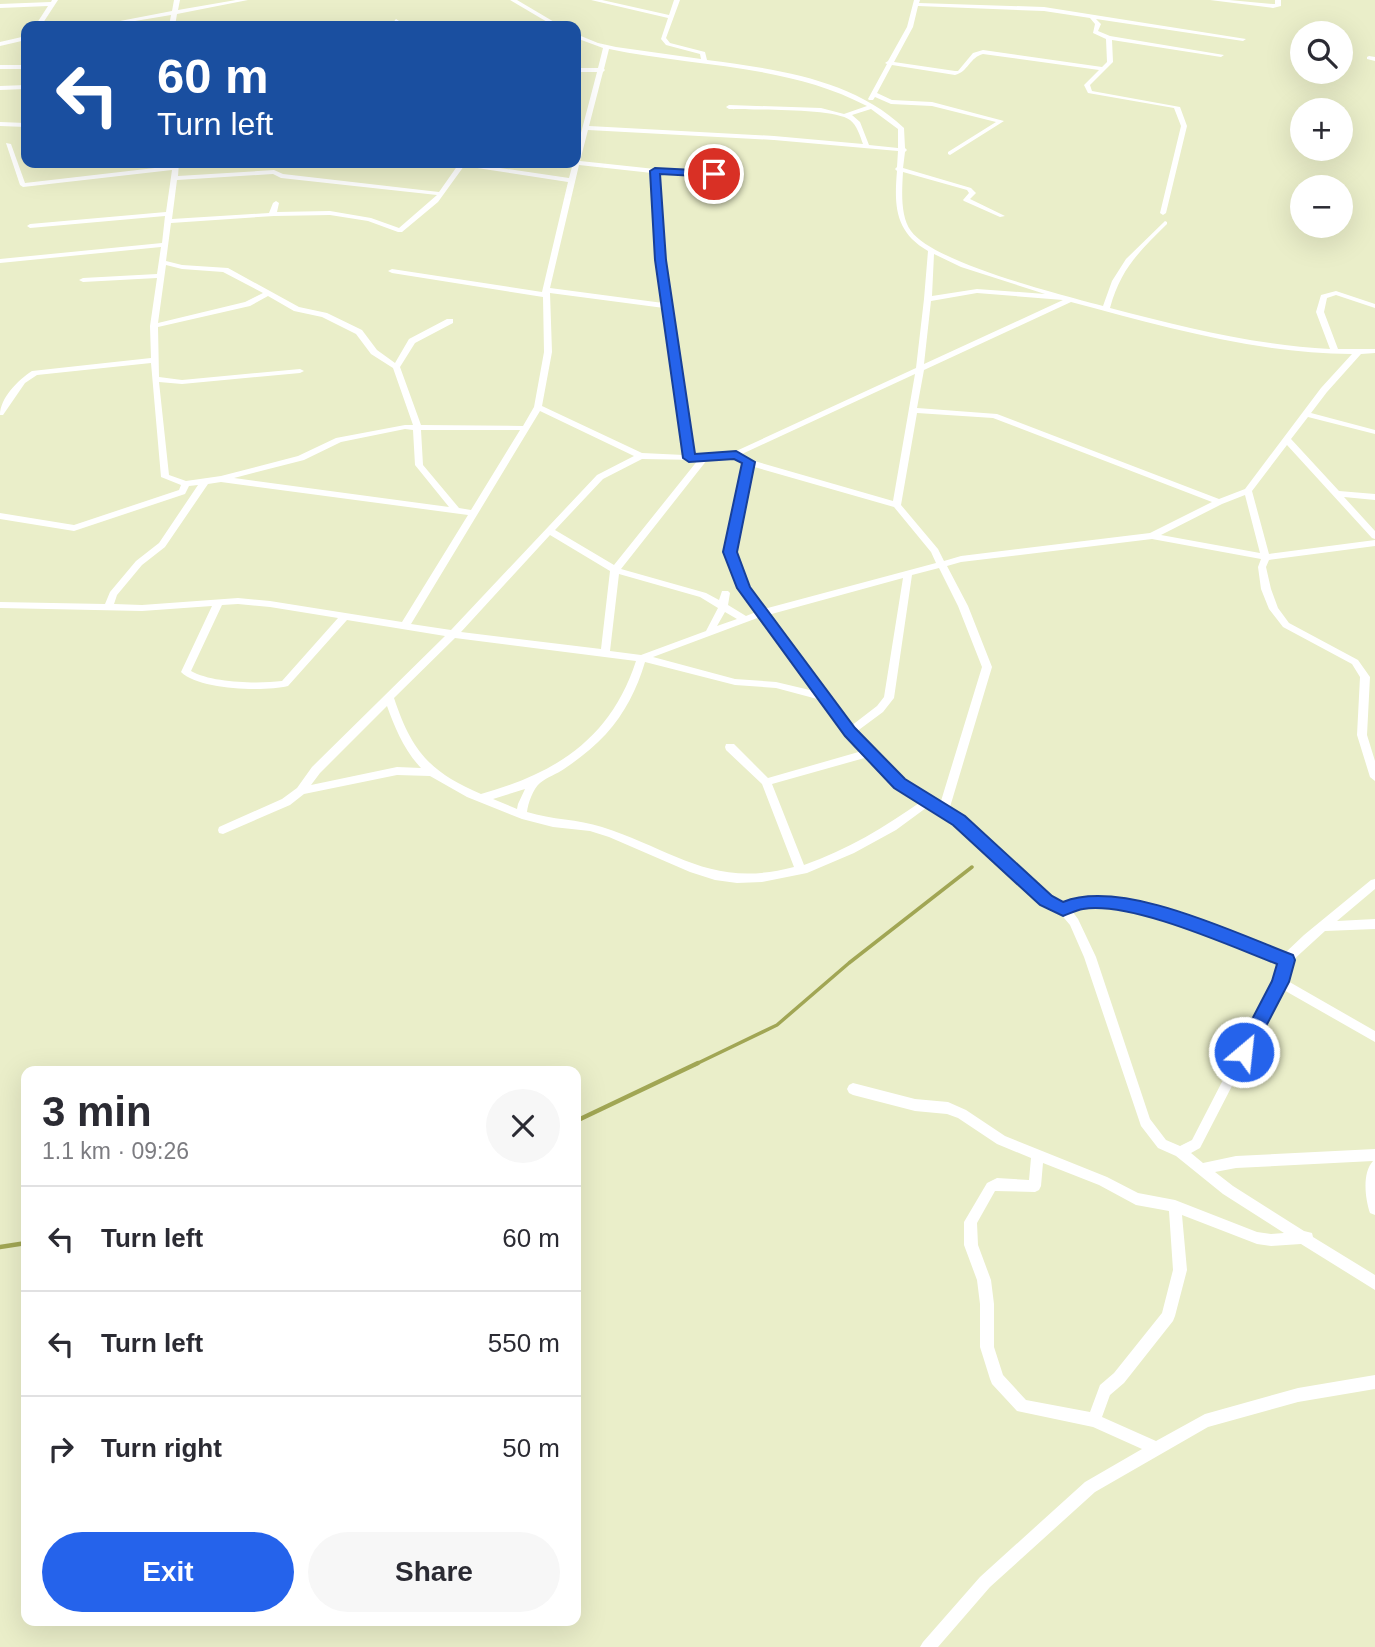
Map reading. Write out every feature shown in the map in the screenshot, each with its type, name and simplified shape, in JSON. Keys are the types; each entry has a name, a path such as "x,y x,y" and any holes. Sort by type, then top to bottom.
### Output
{"street":[{"path":"173,21 177,0"},
{"path":"127,21 245,0"},
{"path":"513,0 549,21"},
{"path":"594,0 672,17"},
{"path":"677,0 664,41 677,48 700,51 704,62"},
{"path":"1213,0 1273,6 1278,6 1278,0"},
{"path":"0,6 54,2"},
{"path":"41,21 54,2"},
{"path":"848,115 870,105 888,63 910,27 916,2 983,5 1092,17 1243,39"},
{"path":"1092,17 1098,24 1096,32 1109,38 1221,55"},
{"path":"581,38 606,48 808,81 870,105 901,128 904,150 896,186 908,233 931,251 1066,299 1247,341 1335,351 1375,351"},
{"path":"1109,38 1110,62 1087,85 1090,92 1171,104 1181,114 1184,126 1163,213"},
{"path":"0,44 21,39"},
{"path":"581,138 587,128 606,48"},
{"path":"888,63 956,73 960,72 975,54 983,52 1103,68"},
{"path":"0,67 21,67"},
{"path":"581,70 602,70"},
{"path":"0,88 21,87"},
{"path":"874,94 891,102 932,104 1001,121 950,153"},
{"path":"729,107 821,110 848,115 857,122 866,144"},
{"path":"0,124 21,125"},
{"path":"587,128 866,144 904,150"},
{"path":"8,144 23,185 160,168"},
{"path":"581,164 736,175"},
{"path":"176,168 154,326 155,379 165,477 186,484 220,479 289,461 339,440 417,425 524,428"},
{"path":"30,226 330,212 369,219 400,231 442,194 455,168"},
{"path":"491,168 570,180"},
{"path":"405,626 538,407 548,352 546,292 574,168"},
{"path":"898,169 970,189 973,193 966,200 971,205 1003,216"},
{"path":"655,171 667,306 689,458"},
{"path":"174,178 274,172 281,176 442,194"},
{"path":"277,185 281,176"},
{"path":"273,214 275,203"},
{"path":"1106,308 1111,288 1126,261 1166,223"},
{"path":"0,261 163,245"},
{"path":"897,505 915,410 931,251"},
{"path":"162,262 182,267 225,270 297,309 314,311 359,332 374,352 396,367 417,425 419,466 455,509"},
{"path":"392,271 667,306"},
{"path":"83,280 159,275"},
{"path":"928,299 977,292 1066,299"},
{"path":"1335,351 1320,312 1324,297 1336,293 1375,306"},
{"path":"154,326 247,304 267,294"},
{"path":"538,407 641,456 704,458 736,454 1066,299"},
{"path":"396,367 412,341 450,321"},
{"path":"1152,536 1219,502 1248,491 1306,414 1358,352"},
{"path":"0,413 22,381 36,373 155,360"},
{"path":"155,379 182,382 300,371"},
{"path":"915,410 995,416 1219,502"},
{"path":"1306,414 1375,432"},
{"path":"1288,440 1375,536"},
{"path":"736,454 748,462 897,505 923,536 942,566 963,606 987,667 944,808"},
{"path":"300,792 316,770 453,634 600,477 641,456"},
{"path":"605,653 615,570 704,458"},
{"path":"748,462 730,552 743,588 850,732 869,753 900,784 944,808 1030,888 1063,909 1074,922 1090,957 1145,1122 1161,1144 1180,1152 1228,1190 1307,1237 1375,1283"},
{"path":"220,479 474,513"},
{"path":"109,607 121,584 146,556 162,545 206,480"},
{"path":"0,516 74,528 182,492 186,484"},
{"path":"1248,491 1266,557 1262,567 1274,608 1286,625 1355,662 1365,677 1362,736 1375,777"},
{"path":"1337,494 1375,497"},
{"path":"551,531 615,570 703,595 746,620"},
{"path":"642,658 762,613 975,557 1152,536 1266,557 1375,543"},
{"path":"850,732 880,709 889,698 908,575"},
{"path":"703,595 743,588"},
{"path":"710,631 723,607 726,593"},
{"path":"0,605 109,607 238,601 270,604 453,634 642,658 735,682 776,685 824,697"},
{"path":"218,604 186,672 197,678 266,687 285,684 345,616"},
{"path":"483,798 535,782 599,736 631,696 642,658"},
{"path":"1366,695 1375,683"},
{"path":"389,698 406,738 431,772"},
{"path":"730,747 766,782 800,868"},
{"path":"766,782 869,753"},
{"path":"223,830 260,816 300,792 397,772 431,772 522,815 550,823 590,827 685,869 706,874 761,878 862,847 885,834 929,801"},
{"path":"522,815 523,804 535,782"},
{"path":"1180,1152 1196,1144 1280,982 1286,960 1308,938 1375,883"},
{"path":"1063,909 1080,902 1098,901 1161,913 1286,960"},
{"path":"1324,926 1375,923"},
{"path":"1280,982 1375,1037"},
{"path":"853,1089 915,1105 948,1108 1001,1140 1103,1181 1136,1199 1175,1206 1257,1238 1271,1240 1307,1237"},
{"path":"1201,1169 1236,1162 1375,1154"},
{"path":"1037,1155 1035,1186 997,1184 991,1187 970,1222 971,1245 984,1280 987,1347 997,1379 1021,1406 1094,1420 1158,1449"},
{"path":"1375,1166 1371,1181 1375,1209"},
{"path":"1094,1420 1105,1390 1119,1378 1168,1316 1180,1270 1175,1206"},
{"path":"928,1647 985,1582 1090,1487 1205,1421 1298,1395 1375,1382"}],"waterway":[{"path":"694,1065 777,1025 849,963 972,867"},
{"path":"581,1119 698,1063"},
{"path":"0,1247 21,1244"}],"route":[{"path":"714,174 655,171 661,260 689,458 736,454 748,462 730,552 743,588 850,732 869,753 900,784 944,808 1046,900 1063,909 1080,902 1098,901 1161,913 1286,960 1280,982 1244,1052"}]}
